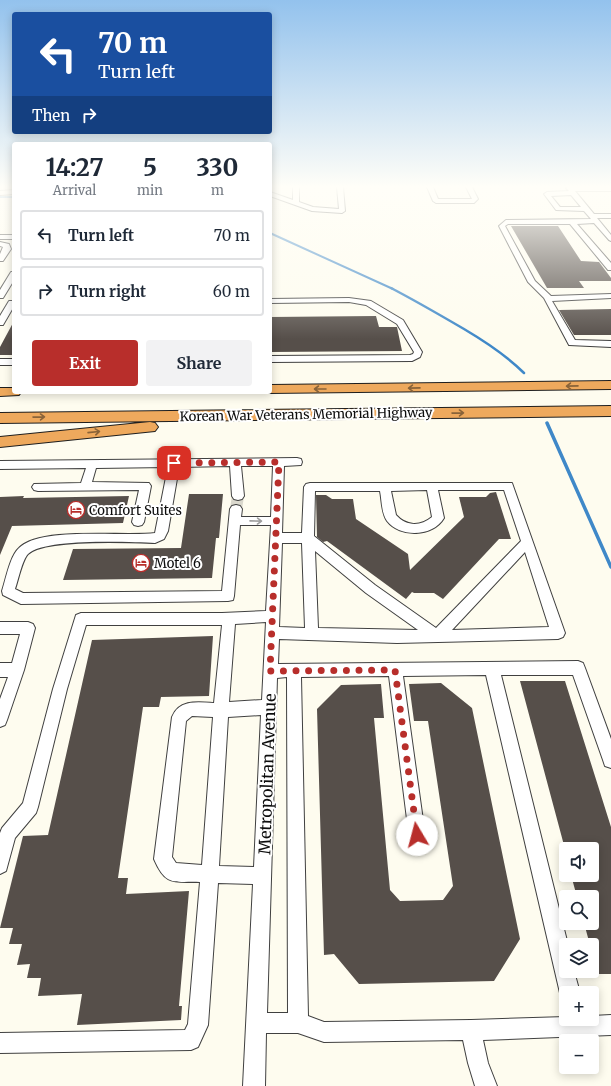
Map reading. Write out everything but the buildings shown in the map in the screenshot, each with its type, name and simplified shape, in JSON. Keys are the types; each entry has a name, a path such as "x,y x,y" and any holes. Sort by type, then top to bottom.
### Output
{"highway":[{"name":"Korean War Veterans Memorial Highway","path":"272,389 611,385"},
{"path":"0,392 12,392"},
{"name":"Korean War Veterans Memorial Highway","path":"0,418 611,411"},
{"path":"0,442 278,415"}],"street":[{"path":"508,238 532,282 548,298 572,343 611,344"},
{"path":"586,238 611,268"},
{"path":"0,244 6,245 7,249 0,259"},
{"path":"599,252 611,253"},
{"path":"0,296 12,277"},
{"path":"548,298 611,296"},
{"path":"272,301 349,300 368,303 400,322 418,352 417,355 412,358 272,359"},
{"path":"0,304 12,303"},
{"path":"0,323 12,305"},
{"path":"0,362 12,362"},
{"path":"174,463 160,536 155,538 61,540 31,545 22,552 8,591 21,599 228,596 237,509 235,462"},
{"name":"Metropolitan Avenue","path":"254,1086 279,462"},
{"path":"0,465 297,462"},
{"path":"86,486 92,464"},
{"path":"38,488 145,486 138,522"},
{"path":"385,486 391,516 398,524 410,529 422,529 432,524 438,518 432,486"},
{"path":"272,633 397,637 558,633 508,486 385,486 310,487 308,538 312,634"},
{"path":"237,509 276,521"},
{"path":"276,538 308,538 330,557 408,617 437,636"},
{"path":"437,636 527,542"},
{"path":"0,865 8,834 30,807 60,689 81,619 229,619 273,616"},
{"path":"0,1043 191,1040 198,1025 229,619"},
{"path":"0,628 28,628 17,670 0,720"},
{"path":"270,671 578,668 611,760"},
{"path":"492,669 568,986"},
{"path":"0,670 17,670"},
{"path":"395,670 417,835"},
{"path":"294,671 298,1023"},
{"path":"263,876 171,872 163,859 179,717 190,709 221,710 269,708"},
{"path":"257,1023 298,1023 324,1032 471,1030 559,1024"},
{"path":"599,1025 611,1026"},
{"path":"471,1030 478,1063 486,1086"}],"waterway":[{"path":"280,238 392,289"},
{"path":"392,289 480,339 503,355 524,373"},
{"path":"547,423 611,567"}],"tunnel":[{"path":"236,509 238,496"}],"place":[{"name":"Comfort Suites","path":"76,510"},
{"name":"Motel 6","path":"141,563"}],"route":[{"path":"174,463 279,462 270,671 395,670 417,835"}]}
